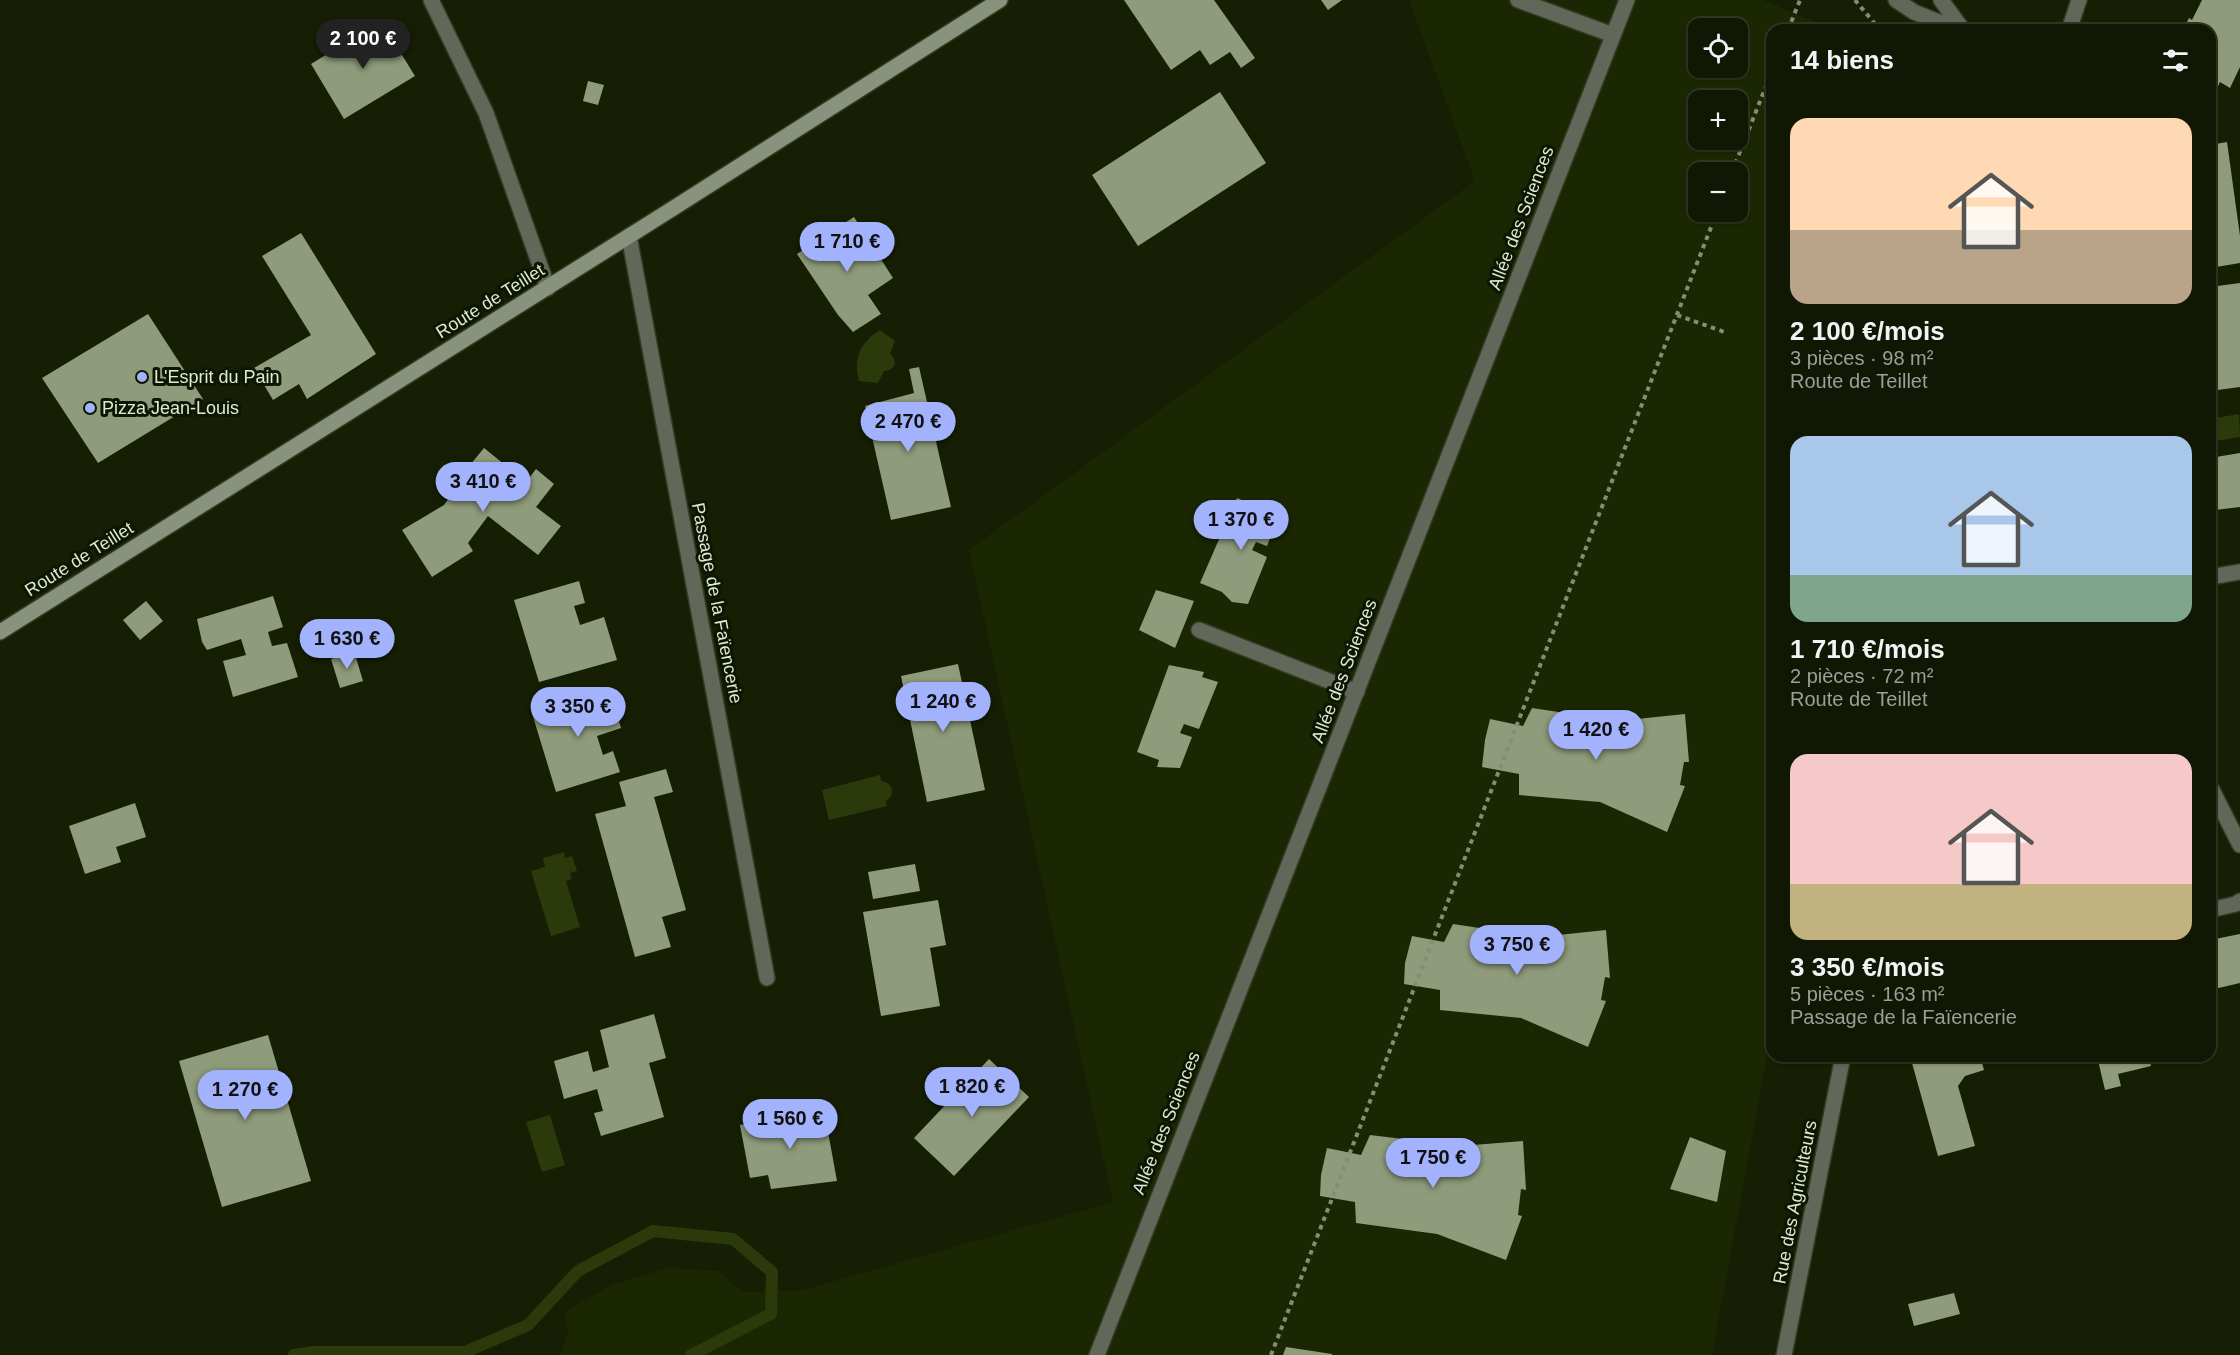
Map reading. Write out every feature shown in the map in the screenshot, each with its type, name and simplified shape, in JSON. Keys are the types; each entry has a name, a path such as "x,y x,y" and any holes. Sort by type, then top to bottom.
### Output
{"main road":[{"name":"Route de Teillet","path":"0,632 548,288 1000,0"}],"street":[{"path":"431,0 486,113 548,288"},
{"path":"1518,0 1613,35"},
{"name":"Allée des Sciences","path":"1097,1355 1626,0"},
{"path":"1896,0 1914,12 1945,24"},
{"path":"1941,0 1957,24"},
{"path":"2071,24 2079,0"},
{"name":"Passage de la Faïencerie","path":"629,236 767,978"},
{"path":"2216,576 2240,572"},
{"path":"1199,630 1357,692"},
{"path":"2216,798 2240,844"},
{"path":"2216,909 2240,901"},
{"name":"Rue des Agriculteurs","path":"1784,1355 1843,1062"}],"path":[{"path":"1790,24 1800,0"},
{"path":"1855,0 1875,24"},
{"path":"1736,162 1766,86"},
{"path":"1271,1355 1713,222"},
{"path":"1677,315 1727,333"}],"shaded area":[{"path":"1409,0 1763,0 1821,24 1766,24 1766,1062 1712,1355 561,1355 568,1331 564,1317 569,1309 614,1284 668,1268 719,1271 742,1292 803,1290 1113,1202 969,550 1475,181"},
{"path":"880,330 895,341 890,354 894,358 895,365 890,370 884,371 878,383 859,381 857,365 860,352 867,340"},
{"path":"2239,414 2240,437 2216,441 2216,418"},
{"path":"880,775 881,781 888,783 892,789 891,796 886,801 887,806 829,820 822,790"},
{"path":"564,852 565,858 572,856 577,871 570,873 572,879 566,881 580,927 551,936 531,871 545,867 543,858"},
{"path":"550,1115 565,1165 542,1172 526,1122"}],"building":[{"path":"1124,0 1214,0 1255,58 1241,68 1230,52 1210,65 1200,50 1171,70"},
{"path":"1321,0 1342,0 1328,10"},
{"path":"2202,0 2240,0 2240,67 2230,88 2220,82 2216,91 2216,24 2186,24 2189,18 2192,20"},
{"path":"381,21 415,76 344,119 311,64"},
{"path":"588,81 604,85 598,105 583,101"},
{"path":"1220,92 1266,163 1138,246 1092,175"},
{"path":"2227,142 2240,236 2240,263 2216,267 2216,144"},
{"path":"854,217 893,278 868,295 881,314 853,332 838,315 797,254"},
{"path":"301,233 376,354 307,399 299,384 273,400 254,368 311,335 262,256"},
{"path":"2240,283 2240,387 2216,390 2216,286"},
{"name":"L'Esprit du Pain","path":"148,314 203,399 98,463 42,378"},
{"path":"919,367 951,507 891,520 865,406 914,393 909,369"},
{"path":"484,448 526,482 536,469 554,484 536,507 561,526 538,555 488,516 468,543 473,551 432,577 402,530 444,505 455,490 452,487"},
{"path":"2240,453 2240,507 2216,510 2216,457"},
{"path":"1237,498 1258,507 1261,500 1279,515 1267,546 1256,542 1252,550 1267,557 1248,604 1232,602 1222,592 1200,583"},
{"path":"579,581 585,603 574,606 580,625 604,617 617,660 539,682 514,600"},
{"path":"1156,590 1194,601 1175,648 1139,630"},
{"path":"273,596 283,627 268,632 272,646 287,643 298,677 233,697 223,661 246,655 241,639 207,650 202,642 197,619"},
{"path":"146,601 163,621 140,640 123,620"},
{"path":"354,651 363,681 340,688 331,659"},
{"path":"958,664 985,790 927,802 901,676"},
{"path":"1169,665 1204,672 1202,677 1218,682 1199,729 1184,724 1180,733 1192,737 1180,768 1157,767 1159,760 1137,752"},
{"path":"609,687 621,728 597,736 603,755 613,751 620,772 556,792 531,710"},
{"path":"1532,708 1618,721 1685,714 1689,762 1684,762 1680,785 1685,786 1667,832 1600,802 1519,795 1519,774 1482,767 1490,719 1523,726"},
{"path":"666,769 673,792 654,797 686,910 662,917 671,947 635,957 595,814 626,806 619,782"},
{"path":"135,803 146,837 116,847 121,862 85,874 69,826"},
{"path":"915,864 920,891 873,899 868,872"},
{"path":"938,900 946,945 930,948 940,1006 881,1016 863,912"},
{"path":"1453,924 1539,937 1606,930 1610,978 1605,977 1601,1000 1606,1001 1588,1047 1521,1018 1440,1010 1440,990 1404,984 1405,963 1412,936 1444,942"},
{"path":"2240,934 2240,983 2216,989 2216,939"},
{"path":"654,1014 666,1058 649,1063 664,1117 601,1136 594,1113 603,1111 597,1089 564,1099 554,1061 588,1051 593,1072 609,1067 600,1030"},
{"path":"268,1035 311,1181 222,1207 179,1061"},
{"path":"989,1059 1029,1097 954,1176 914,1138"},
{"path":"1912,1062 1982,1062 1984,1070 1965,1076 1958,1086 1975,1146 1938,1156"},
{"path":"2098,1062 2150,1062 2151,1066 2118,1074 2121,1086 2105,1090"},
{"path":"824,1110 837,1181 771,1189 768,1175 750,1178 740,1125"},
{"path":"1370,1135 1461,1146 1523,1141 1526,1190 1521,1189 1518,1215 1522,1216 1506,1260 1437,1234 1356,1223 1355,1202 1320,1196 1321,1175 1327,1148 1361,1155"},
{"path":"1690,1137 1726,1151 1717,1202 1670,1189"},
{"path":"1954,1293 1960,1314 1914,1326 1908,1304"},
{"path":"1286,1347 1332,1354 1332,1355 1283,1355"}],"waterway":[{"path":"294,1355 314,1352 465,1352 528,1325 578,1271 653,1231 733,1239 772,1272 771,1314 691,1355"}],"place":[{"name":"L'Esprit du Pain","path":"142,377"},
{"name":"Pizza Jean-Louis","path":"90,408"}]}
